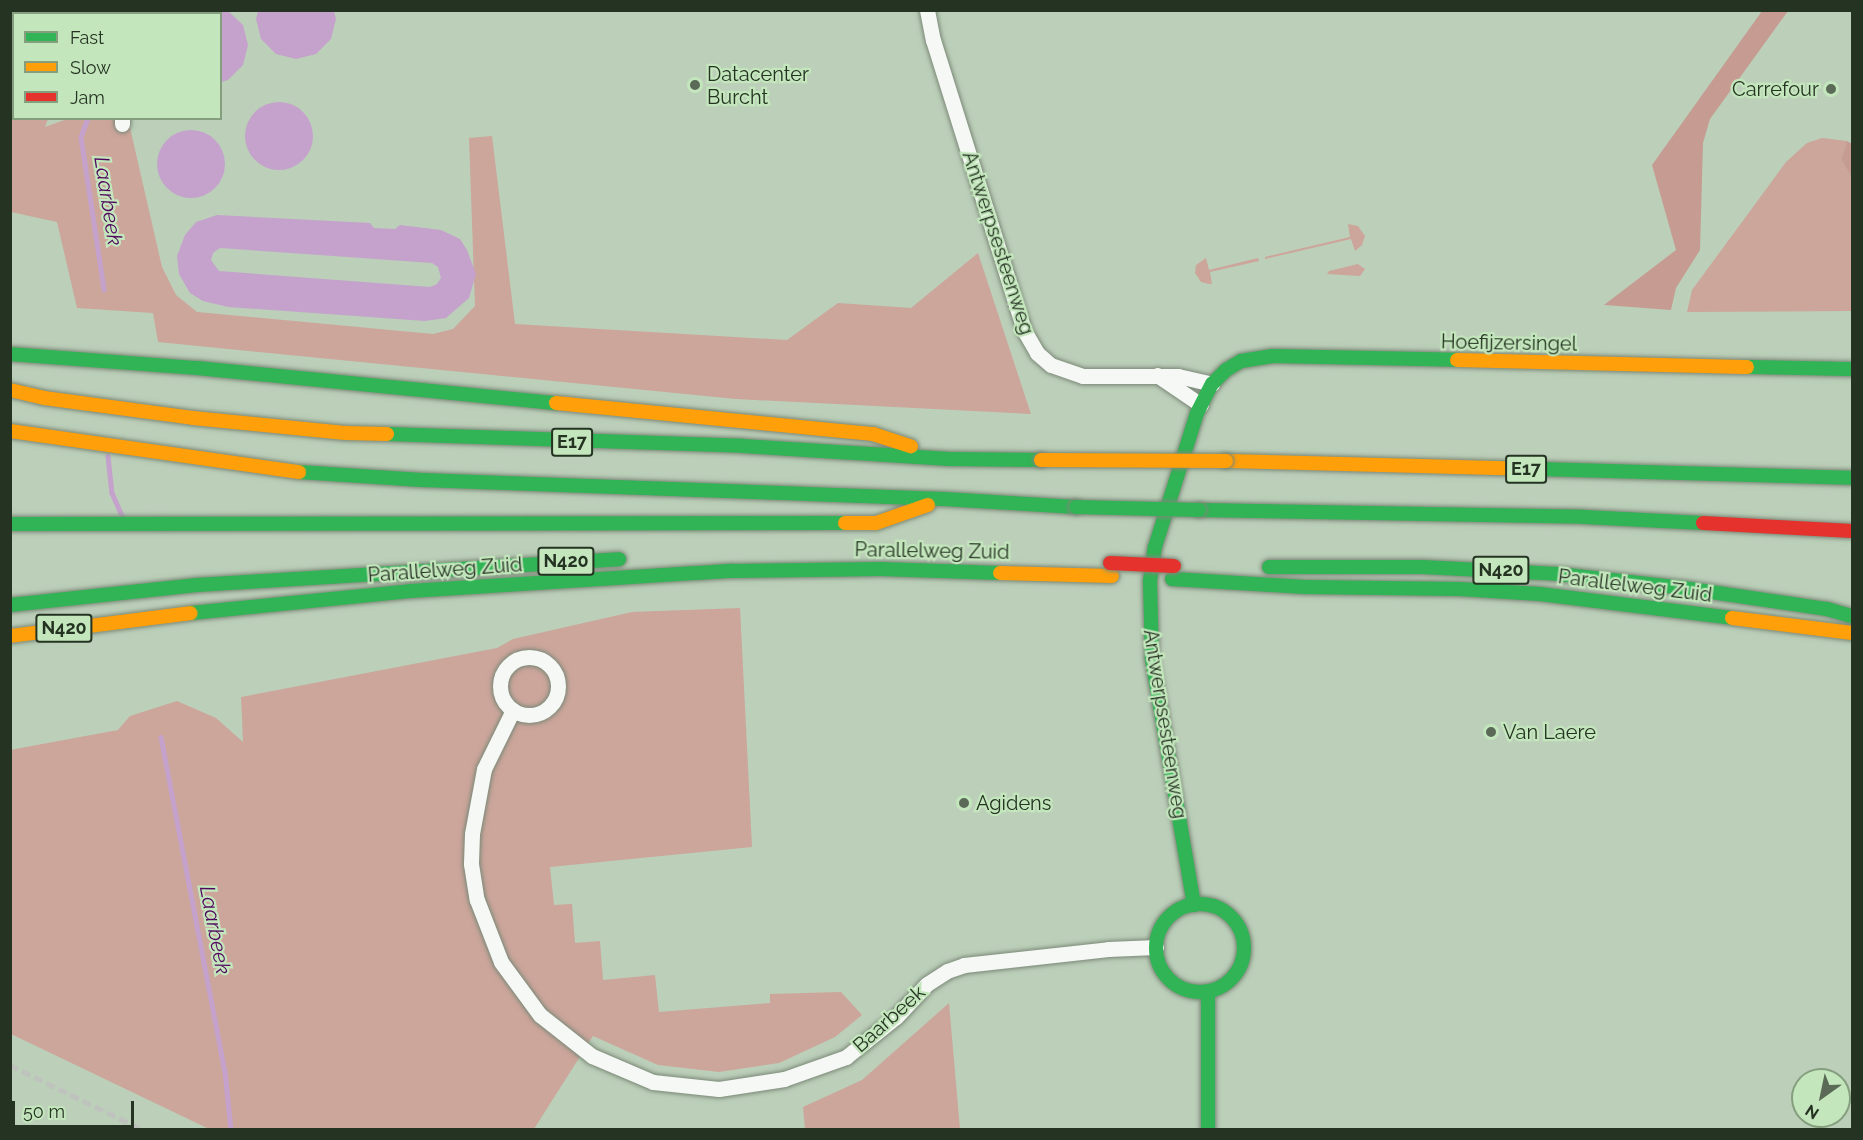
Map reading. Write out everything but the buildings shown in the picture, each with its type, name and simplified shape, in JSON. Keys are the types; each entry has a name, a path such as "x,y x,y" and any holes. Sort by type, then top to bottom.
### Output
{"main road":[{"path":"10,354 197,368 873,434 950,459"},
{"name":"Hoefijzersingel","path":"1212,384 1226,370 1242,361 1273,357 1852,369"},
{"name":"Hoefijzersingel","path":"1814,367 1846,382"},
{"name":"Antwerpsesteenweg","path":"1194,905 1157,696 1150,644 1149,602 1155,547 1201,405 1212,384"},
{"name":"E17","path":"10,390 44,398 193,418 345,433 743,447 950,459 1226,461 1852,478"},
{"name":"E17","path":"10,431 290,471 422,480 944,499 1076,507 1584,517 1852,531"},
{"path":"10,524 876,524 944,499"},
{"name":"Parallelweg Zuid","path":"841,555 1173,572 1305,587 1459,589 1540,594 1852,633"},
{"name":"Parallelweg Zuid","path":"10,605 197,585 629,558"},
{"name":"Parallelweg Zuid","path":"1173,572 1213,567"},
{"name":"Parallelweg Zuid","path":"1260,567 1422,567 1558,574 1827,609 1852,616"},
{"name":"Parallelweg Zuid","path":"10,636 204,610 410,591 732,571 1111,570"},
{"path":"1827,609 1846,599"},
{"path":"1792,625 1852,648"},
{"path":"1194,905 1210,906 1227,914 1238,927 1244,947 1237,972 1229,982 1208,992 1186,990 1169,980 1158,963 1156,947 1159,933 1169,917 1183,908 1194,905"},
{"path":"1208,992 1208,1130"}],"street":[{"name":"Antwerpsesteenweg","path":"927,10 933,40 1007,278 1025,332 1035,349 1051,365 1083,376 1178,376 1212,384"},
{"path":"1157,375 1201,405"},
{"name":"Baarbeek","path":"513,710 484,770 472,834 471,864 477,900 501,962 540,1015 592,1056 653,1082 719,1089 784,1079 846,1057 896,1017 927,984 947,971 964,965 1108,949 1156,947"}],"shaded area":[{"path":"228,11 243,25 248,45 243,65 228,80 222,82 222,12 186,12"},
{"path":"258,11 334,11 336,19 331,39 316,54 296,59 276,54 261,39 256,19"},
{"path":"1762,11 1788,11 1710,119 1703,143 1700,250 1676,288 1671,310 1604,305 1676,250 1652,165"},
{"path":"10,31 12,31 12,120 48,120 45,127 64,120 128,120 162,267 176,295 197,312 433,334 453,329 475,306 469,138 492,136 515,324 787,340 838,303 911,308 978,253 1031,414 736,399 158,342 153,313 77,308 57,222 11,212"},
{"path":"272,102 286,102 298,107 308,117 313,136 308,155 298,165 286,170 272,170 260,165 250,155 245,143 245,129 250,117 260,107"},
{"path":"184,130 198,130 210,135 220,145 225,164 220,183 210,193 198,198 184,198 172,193 162,183 157,171 157,157 162,145 172,135"},
{"path":"1822,138 1847,141 1841,159 1852,178 1852,311 1687,312 1692,290 1786,162 1807,143"},
{"path":"1847,141 1852,144 1852,178 1841,159"},
{"path":"217,215 370,223 374,228 395,229 400,225 441,230 460,239 476,274 469,298 446,318 425,321 228,307 203,301 190,293 179,274 177,256 185,235 196,222","holes":["220,248 432,263 438,267 441,278 437,284 430,287 219,271 211,260 213,253"]},
{"path":"1348,224 1358,226 1365,236 1362,245 1355,251 1351,239 1265,259 1265,257 1350,237"},
{"path":"1206,258 1209,270 1258,258 1259,261 1210,272 1212,284 1209,284 1201,282 1195,273 1196,265"},
{"path":"1358,264 1365,269 1360,276 1327,274 1329,271"},
{"path":"740,608 752,847 550,867 554,905 572,904 575,943 600,941 603,980 655,975 659,1012 770,1003 770,994 841,992 862,1015 835,1037 779,1063 719,1072 658,1065 593,1036 534,1129 209,1129 11,1034 10,750 118,730 130,716 177,701 216,718 243,742 241,697 497,648 513,639 632,612"},
{"path":"949,1003 960,1129 805,1129 803,1107 862,1080"}],"waterway":[{"name":"Laarbeek","path":"87,120 81,137 104,289"},
{"path":"108,456 112,493 122,515"},
{"name":"Laarbeek","path":"161,737 225,1071 231,1130"}],"railway":[{"path":"10,1065 143,1130"}],"traffic: fast":[{"path":"10,354 197,368 556,403"},
{"path":"1194,905 1152,658 1150,581 1155,547 1197,413 1212,384 1226,370 1241,361 1273,356 1457,360"},
{"path":"1747,367 1852,369"},
{"path":"387,434 743,446 950,459 1041,460"},
{"path":"1536,469 1852,478"},
{"path":"299,472 422,480 944,499 1076,507"},
{"path":"1076,507 1199,510"},
{"path":"1199,510 1584,517 1703,523"},
{"path":"10,524 845,523"},
{"path":"10,605 197,585 619,559"},
{"path":"1269,567 1422,567 1558,574 1684,588 1827,609 1852,616"},
{"path":"191,613 410,591 732,571 881,569 1000,573"},
{"path":"1172,579 1305,587 1459,589 1540,594 1732,618"},
{"path":"1200,904 1217,908 1231,917 1240,931 1244,948 1240,965 1231,979 1217,988 1200,992 1183,988 1169,979 1160,965 1156,948 1160,931 1169,917 1183,908 1200,904"},
{"path":"1208,992 1208,1130"}],"traffic: slow":[{"path":"1457,360 1747,367"},
{"path":"10,390 44,398 193,418 345,433 387,434"},
{"path":"556,403 873,434 911,446"},
{"path":"10,431 299,472"},
{"path":"1041,460 1226,461"},
{"path":"1226,461 1536,469"},
{"path":"845,523 876,523 928,505"},
{"path":"1000,573 1112,576"},
{"path":"10,636 191,613"},
{"path":"1732,618 1852,633"}],"traffic: jam":[{"path":"1703,523 1852,531"},
{"path":"1110,563 1174,566"}],"place":[{"name":"Datacenter Burcht","path":"695,85"},
{"name":"Carrefour","path":"1831,89"},
{"name":"Van Laere","path":"1491,732"},
{"name":"Agidens","path":"964,803"}]}
